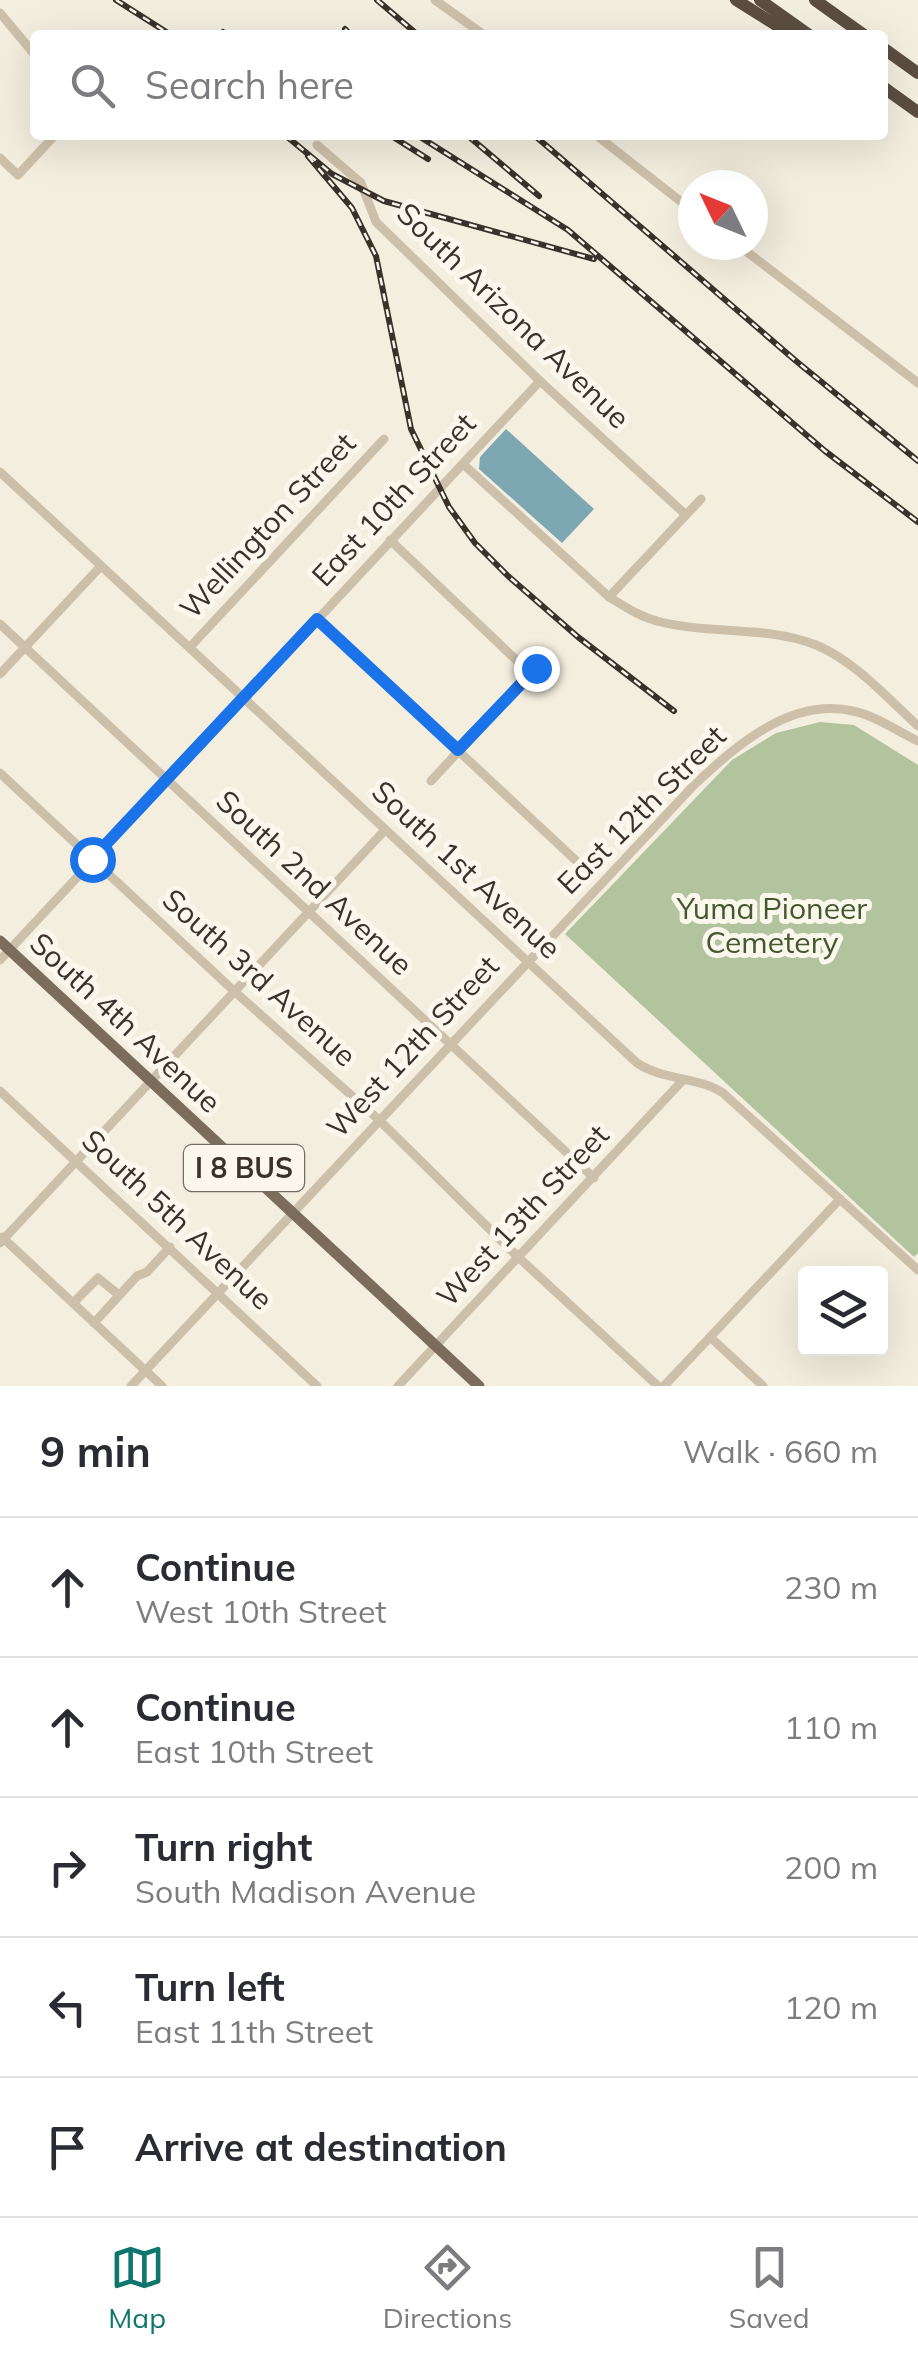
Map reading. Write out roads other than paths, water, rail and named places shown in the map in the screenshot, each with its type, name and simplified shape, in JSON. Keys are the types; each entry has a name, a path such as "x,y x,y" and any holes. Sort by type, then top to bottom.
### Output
{"highway":[{"path":"736,0 784,30"},
{"path":"760,0 803,30"},
{"path":"815,0 857,30"},
{"path":"888,52 918,74"},
{"path":"888,92 918,112"}],"main road":[{"name":"South 4th Avenue","path":"5,945 479,1386"}],"street":[{"path":"435,0 477,30"},
{"path":"0,12 30,49"},
{"path":"0,158 18,175 50,140"},
{"path":"602,140 678,199"},
{"name":"South Arizona Avenue","path":"317,144 362,183 376,222 540,382 686,515"},
{"path":"758,260 918,383"},
{"name":"East 10th Street","path":"0,960 5,945 92,859 540,382"},
{"name":"Wellington Street","path":"190,647 384,439"},
{"path":"463,464 609,597 654,620 796,638 820,647 855,669 918,726"},
{"name":"South 1st Avenue","path":"0,472 637,1064 658,1076 714,1086 724,1092 918,1270"},
{"path":"609,597 701,499"},
{"path":"390,540 533,671 431,781"},
{"path":"0,674 101,566"},
{"path":"317,619 584,868"},
{"name":"South 2nd Avenue","path":"0,624 594,1178"},
{"name":"East 12th Street","path":"528,962 694,786 754,734 786,718 837,709 872,717 918,742"},
{"name":"South 3rd Avenue","path":"0,773 379,1120 518,1256 661,1386"},
{"path":"162,1386 1,1239 385,830"},
{"name":"West 12th Street","path":"131,1386 528,962"},
{"name":"West 13th Street","path":"398,1386 683,1080"},
{"name":"South 5th Avenue","path":"0,1092 318,1386"},
{"path":"661,1386 840,1199"},
{"path":"94,1323 136,1276 147,1272 170,1247"},
{"path":"72,1303 98,1278 119,1295"},
{"path":"710,1337 762,1386"}],"water":[{"path":"506,429 594,509 562,543 479,469 480,457"}],"railway":[{"path":"116,0 163,30"},
{"path":"377,0 412,30"},
{"path":"291,140 332,174 384,201 594,259"},
{"path":"398,140 428,159"},
{"path":"425,140 568,230 825,451 918,522"},
{"path":"473,140 539,196"},
{"path":"540,140 918,461"},
{"path":"308,156 352,208 376,256 411,429 449,507 475,543 508,576 578,637 674,711"}],"park label":[{"name":"Yuma Pioneer Cemetery","path":"772,926"}]}
